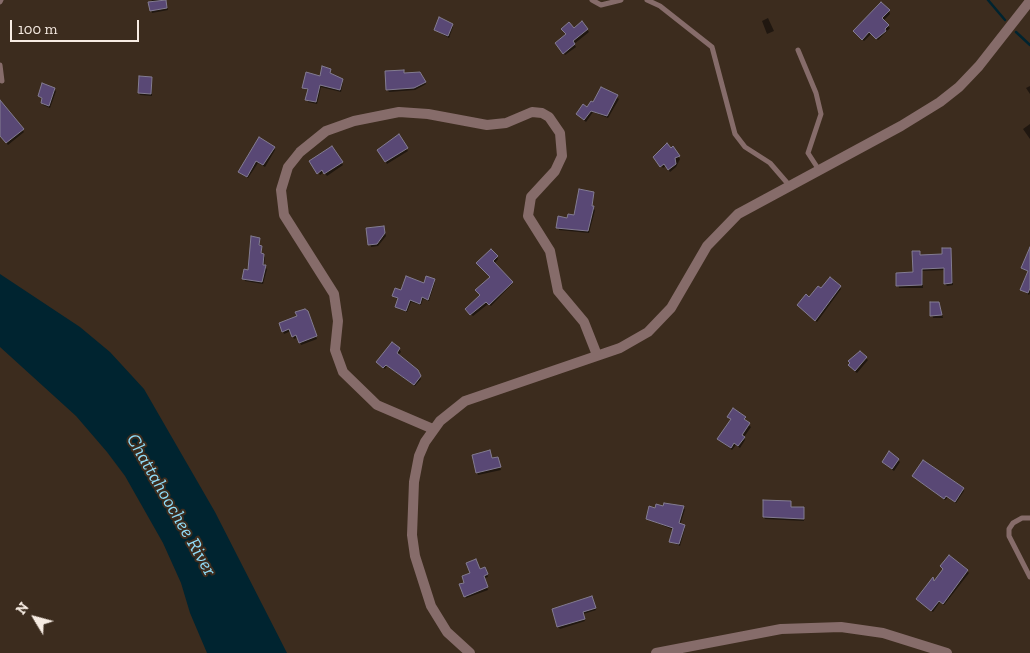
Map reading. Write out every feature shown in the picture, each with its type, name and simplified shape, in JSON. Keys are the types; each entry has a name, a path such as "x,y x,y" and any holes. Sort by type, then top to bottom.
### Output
{"street":[{"path":"470,653 447,632 431,606 412,536 414,482 419,456 433,429 454,408 465,401 633,341 661,320 671,308 706,246 719,231 749,207 901,126 959,86 979,66 1030,2"},
{"path":"433,429 377,405 343,372 335,350 338,321 334,294 284,215 280,190 288,167 300,152 326,131 354,121 399,112 428,114 487,126 506,123 532,112 549,116 560,133 562,156 555,171 531,197 528,216 550,251 558,291 584,322 597,355"},
{"path":"656,653 781,629 841,627 883,634 947,653"}],"lane":[{"path":"592,0 601,5 621,0"},
{"path":"647,0 667,12 712,47 735,134 745,147 770,164 789,185"},
{"path":"798,50 816,93 821,114 808,153 819,170"},
{"path":"0,65 2,81"},
{"path":"1030,518 1022,518 1013,523 1009,528 1009,536 1030,577"}],"water":[{"name":"Chattahoochee River","path":"0,274 80,327 110,352 144,389 215,512 287,653 207,653 190,613 181,583 163,543 125,476 76,416 0,347"}],"building":[{"path":"166,0 167,8 150,11 148,2"},
{"path":"881,2 890,10 882,18 889,25 885,29 886,31 876,39 869,32 862,40 853,31"},
{"path":"439,17 453,24 448,36 434,30"},
{"path":"582,21 588,29 573,41 575,44 563,54 555,43 566,34 561,29 569,22 574,28"},
{"path":"322,66 331,69 330,73 343,79 340,90 320,85 316,102 305,100 308,89 302,88 306,72 320,76"},
{"path":"404,70 404,73 420,72 426,82 414,88 386,90 385,71"},
{"path":"139,76 152,77 151,94 138,93"},
{"path":"42,83 55,88 49,106 41,103 42,98 38,96"},
{"path":"601,87 618,95 607,116 591,111 584,120 576,114 583,104 587,107 591,101 593,102"},
{"path":"0,100 24,129 6,143 0,136"},
{"path":"399,134 408,148 385,162 377,150"},
{"path":"259,137 275,147 263,165 256,161 247,177 238,172"},
{"path":"667,143 671,148 673,146 680,156 675,158 676,164 668,170 664,164 660,167 653,157"},
{"path":"332,146 343,162 324,174 322,170 317,174 309,161"},
{"path":"579,189 594,192 592,206 594,206 588,231 556,228 558,216 567,218 568,214 574,215"},
{"path":"384,226 385,233 377,244 368,245 366,228"},
{"path":"251,236 260,238 261,253 264,254 263,265 266,265 262,282 242,279 244,269 248,270"},
{"path":"1030,247 1030,288 1028,293 1020,290 1028,271 1021,268"},
{"path":"942,248 951,248 952,283 944,284 944,268 922,269 922,285 896,286 896,273 913,272 912,251 920,251 920,255 942,254"},
{"path":"491,249 498,256 493,261 513,282 489,305 486,302 470,315 465,309 480,295 475,290 490,277 476,263"},
{"path":"406,276 424,283 426,276 435,279 428,300 422,297 420,304 410,300 406,311 395,307 398,298 392,296 395,288 401,290"},
{"path":"830,277 841,286 815,321 797,305 806,294 809,297 818,286 821,288"},
{"path":"930,302 939,302 942,315 930,316"},
{"path":"305,309 308,311 317,336 299,343 296,335 292,337 289,329 282,332 279,323 297,316 295,312"},
{"path":"392,342 400,348 397,353 418,370 421,376 414,385 386,365 383,368 376,362"},
{"path":"860,351 867,357 855,371 848,365 850,363 848,361"},
{"path":"733,408 746,417 744,419 750,423 742,435 745,437 738,446 734,443 731,448 717,439 731,419 727,417"},
{"path":"490,450 492,458 498,457 501,467 476,473 472,455"},
{"path":"889,451 899,459 892,469 882,462"},
{"path":"923,460 964,488 955,502 946,496 944,499 912,476"},
{"path":"763,500 791,501 791,507 804,507 804,519 763,517"},
{"path":"664,503 684,506 679,523 685,525 679,544 669,542 673,528 646,519 649,506 655,508 656,504 663,506"},
{"path":"949,555 968,570 943,604 939,601 931,611 916,599 933,577 934,581 943,569 940,566"},
{"path":"476,559 480,569 485,567 488,574 484,576 488,587 464,597 459,584 464,583 462,576 470,573 466,563"},
{"path":"592,596 596,608 583,612 585,619 557,627 552,609"}],"waterway":[{"path":"988,0 1005,20"},
{"path":"1016,32 1030,45"}]}
